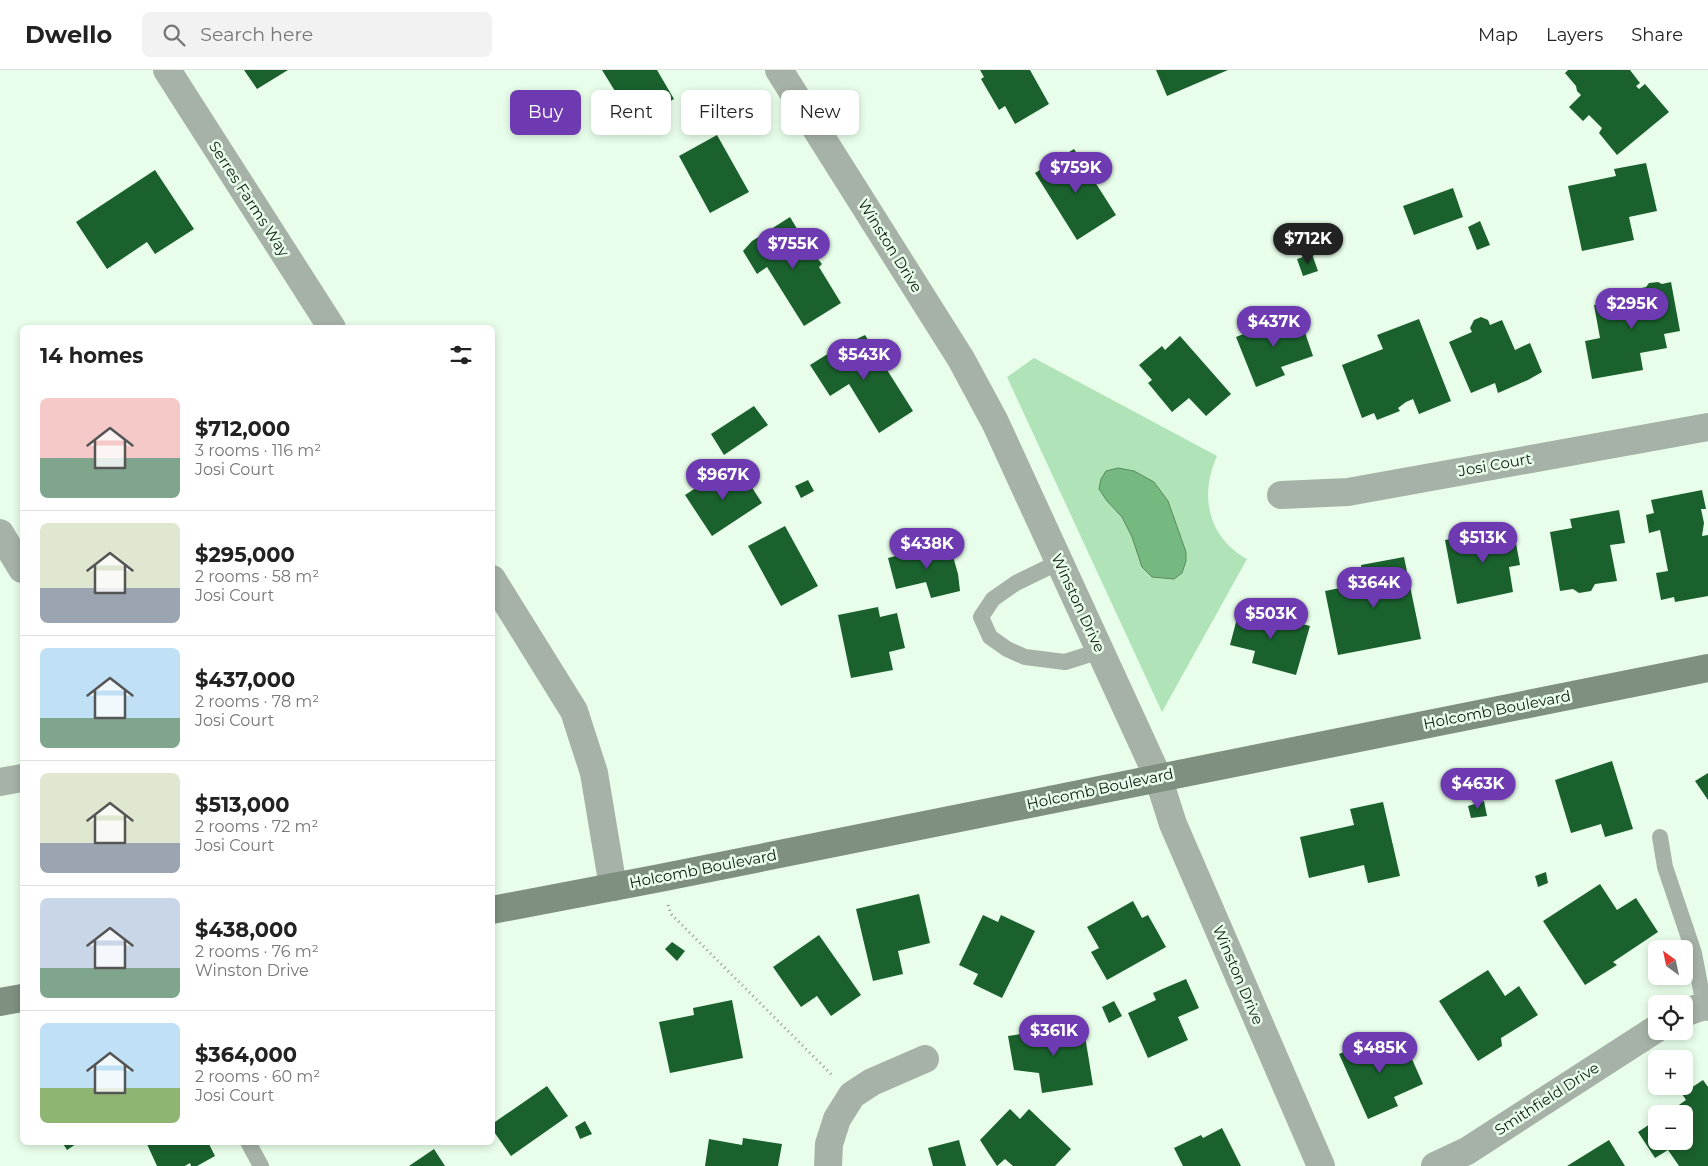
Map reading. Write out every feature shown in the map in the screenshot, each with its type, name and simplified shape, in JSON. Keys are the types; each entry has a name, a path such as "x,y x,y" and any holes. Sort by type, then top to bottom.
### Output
{"street":[{"name":"Serres Farms Way","path":"167,70 330,325"},
{"name":"Winston Drive","path":"779,70 961,359 995,422 1158,777 1173,824 1321,1166"},
{"name":"Josi Court","path":"1281,495 1348,492 1708,426"},
{"path":"0,533 20,566"},
{"path":"495,590 502,614 574,711 594,773 613,887"},
{"name":"Holcomb Boulevard","path":"495,909 1708,668"},
{"path":"0,782 20,778"},
{"path":"0,1002 20,998"},
{"name":"Smithfield Drive","path":"1435,1166 1466,1151 1648,1034"},
{"path":"828,1166 829,1144 837,1119 852,1095 872,1082 925,1060"}],"lane":[{"path":"1059,562 1016,583 993,599 981,617 990,637 1025,657 1065,662 1100,651"},
{"path":"1660,837 1665,867 1694,952 1698,1009"},
{"path":"250,1145 261,1166"}],"path":[{"path":"660,878 671,914 852,1095"}],"shaded area":[{"path":"1034,358 1217,456 1209,486 1208,500 1211,514 1223,539 1247,559 1162,712 1007,377"},
{"path":"1118,468 1134,471 1154,482 1168,501 1186,552 1186,561 1182,573 1174,579 1152,577 1142,567 1132,537 1122,517 1099,489 1101,479 1106,471"}],"building":[{"path":"244,70 288,70 257,89"},
{"path":"602,70 657,70 669,90 614,90"},
{"path":"980,70 1030,70 1049,104 1015,124 1005,106 999,110 981,79 984,77"},
{"path":"1156,70 1228,70 1167,96"},
{"path":"1568,70 1630,70 1640,83 1636,86 1639,89 1645,84 1669,112 1617,155 1599,133 1602,128 1589,115 1583,121 1569,107 1581,95 1565,73"},
{"path":"717,135 749,192 710,213 679,156"},
{"path":"1074,149 1116,215 1077,240 1035,173"},
{"path":"1646,163 1657,211 1629,217 1634,240 1582,251 1568,186 1616,176 1614,169"},
{"path":"155,170 194,229 155,254 147,242 107,269 76,222"},
{"path":"1453,188 1463,217 1414,235 1403,206"},
{"path":"790,217 808,247 822,264 819,267 841,303 804,326 767,267 757,274 743,251 752,241"},
{"path":"1480,221 1490,245 1477,250 1468,227"},
{"path":"1312,254 1318,271 1303,276 1297,259"},
{"path":"1658,282 1662,284 1671,282 1680,331 1664,334 1667,348 1640,353 1643,370 1592,379 1585,341 1600,338 1594,305 1629,299 1628,291 1646,287 1649,283"},
{"path":"1298,312 1313,356 1281,367 1285,375 1256,387 1236,337"},
{"path":"1481,317 1488,320 1490,325 1502,320 1515,350 1530,343 1542,372 1498,393 1495,383 1471,393 1449,342 1472,332 1470,328 1474,320"},
{"path":"1419,319 1451,401 1419,414 1413,399 1398,408 1400,411 1377,420 1374,413 1362,418 1342,365 1383,349 1377,335"},
{"path":"865,335 913,411 879,433 849,384 830,396 810,365 834,350"},
{"path":"1180,336 1231,394 1206,416 1189,398 1172,412 1148,383 1152,380 1139,365 1162,346 1165,350"},
{"path":"754,406 768,425 724,455 711,434"},
{"path":"740,469 762,503 712,536 685,495 714,476 719,483"},
{"path":"808,480 814,491 801,498 795,486"},
{"path":"1702,490 1706,509 1701,509 1704,523 1702,536 1708,535 1708,596 1675,602 1674,597 1661,600 1656,573 1668,571 1660,530 1649,533 1646,515 1654,513 1651,500"},
{"path":"1619,510 1625,543 1610,545 1617,581 1595,584 1591,591 1579,593 1573,589 1560,591 1550,532 1572,528 1570,519"},
{"path":"785,526 818,586 781,606 748,546"},
{"path":"1513,527 1520,565 1509,567 1513,592 1457,604 1445,540"},
{"path":"949,542 958,574 960,591 931,598 926,582 896,589 888,558"},
{"path":"1404,557 1421,639 1338,655 1325,591 1364,583 1361,565"},
{"path":"878,607 880,617 897,613 905,648 889,652 893,670 851,678 838,615"},
{"path":"1240,607 1310,626 1296,675 1252,663 1255,651 1230,645"},
{"path":"1612,761 1633,829 1605,837 1601,824 1571,833 1555,780"},
{"path":"1708,773 1708,800 1695,781"},
{"path":"1484,801 1487,816 1471,818 1468,806"},
{"path":"1383,802 1400,876 1368,883 1364,865 1309,878 1300,837 1354,825 1350,809"},
{"path":"1546,872 1548,883 1538,887 1535,876"},
{"path":"1600,884 1617,910 1636,898 1658,932 1613,962 1617,965 1585,985 1543,921"},
{"path":"919,894 930,943 898,951 903,974 873,981 856,909"},
{"path":"1133,901 1142,918 1148,915 1166,947 1107,980 1091,952 1099,948 1087,927"},
{"path":"983,915 998,922 1001,915 1035,931 1002,998 973,984 978,974 959,965"},
{"path":"819,935 861,995 831,1016 817,996 801,1007 773,967"},
{"path":"672,942 685,951 677,961 665,949"},
{"path":"1488,970 1505,996 1519,986 1538,1015 1501,1038 1502,1046 1478,1061 1439,1001"},
{"path":"1186,979 1199,1008 1178,1017 1188,1040 1148,1058 1128,1013 1156,1000 1153,993"},
{"path":"732,1000 743,1058 670,1073 659,1022 694,1015 693,1008"},
{"path":"1114,1001 1122,1016 1109,1023 1102,1007"},
{"path":"1083,1024 1093,1085 1042,1093 1039,1073 1014,1070 1008,1036"},
{"path":"1387,1033 1396,1054 1408,1050 1423,1084 1394,1097 1398,1106 1368,1119 1339,1054"},
{"path":"1703,1080 1708,1087 1708,1166 1679,1166 1668,1150 1693,1150 1693,1105 1679,1105 1686,1100 1683,1095 1693,1095 1693,1087"},
{"path":"547,1086 568,1116 511,1156 495,1133 495,1122"},
{"path":"1010,1109 1020,1119 1029,1109 1071,1149 1055,1166 1013,1166 1005,1159 997,1166 980,1140"},
{"path":"585,1121 592,1134 580,1139 575,1127"},
{"path":"1648,1125 1648,1147 1638,1132"},
{"path":"1222,1128 1241,1166 1183,1166 1174,1148 1201,1135 1203,1138"},
{"path":"743,1138 782,1144 778,1166 705,1166 709,1139 742,1145"},
{"path":"959,1140 966,1166 933,1166 928,1148"},
{"path":"1609,1140 1625,1166 1567,1166"},
{"path":"64,1145 74,1145 67,1150"},
{"path":"147,1145 210,1145 215,1156 197,1166 191,1166 190,1163 185,1166 157,1166"},
{"path":"434,1149 445,1166 409,1166"},
{"path":"1650,1150 1668,1150 1655,1158"}]}
